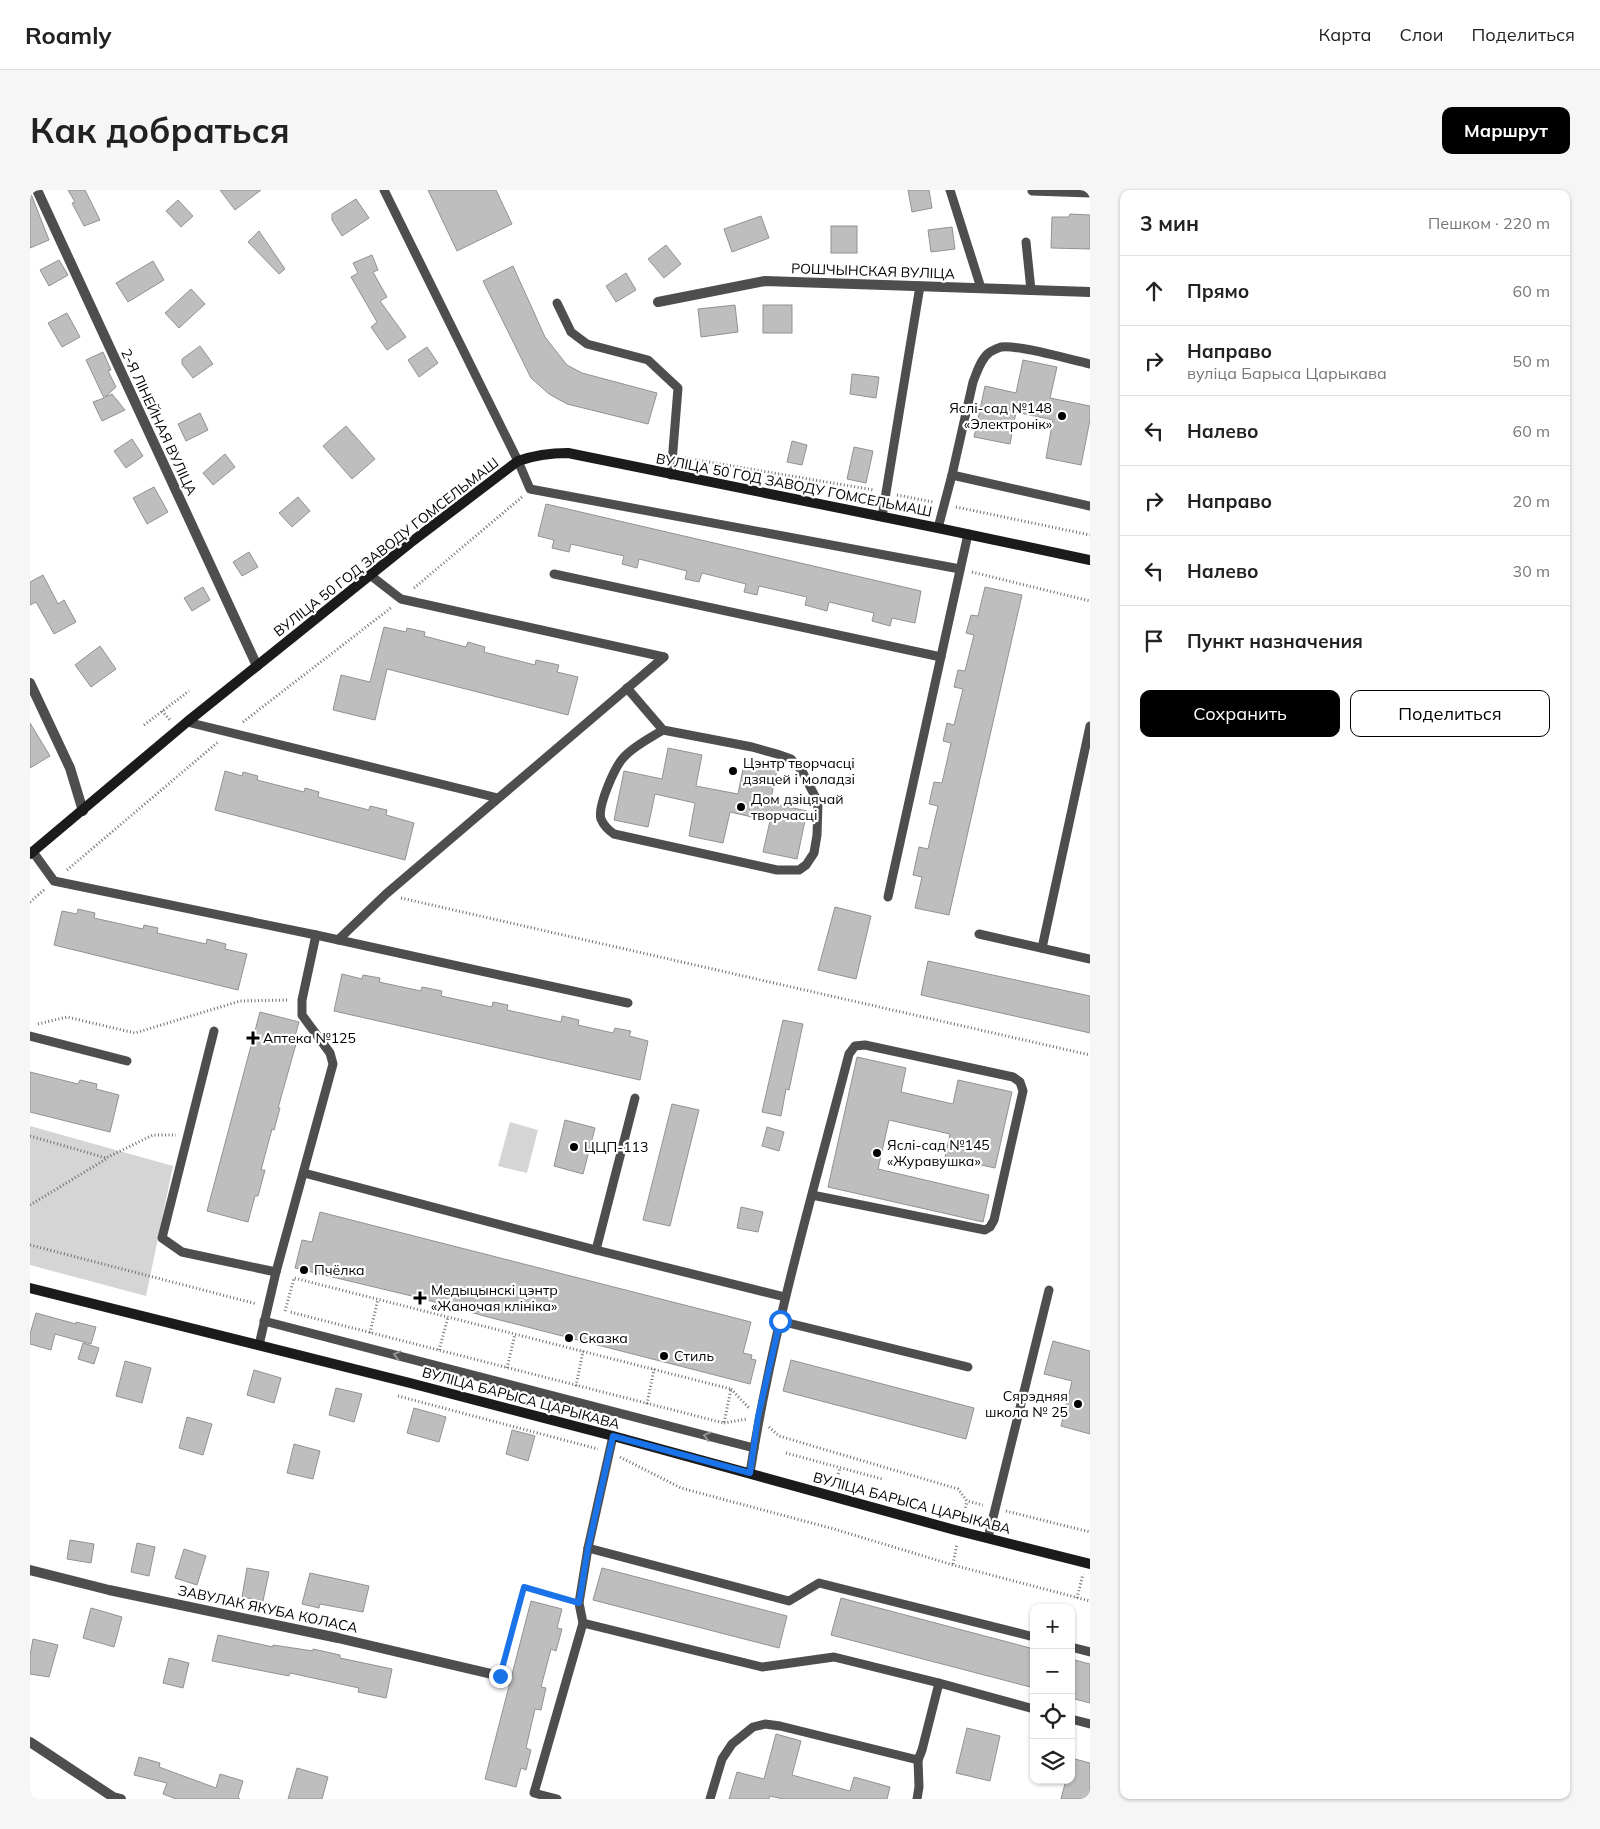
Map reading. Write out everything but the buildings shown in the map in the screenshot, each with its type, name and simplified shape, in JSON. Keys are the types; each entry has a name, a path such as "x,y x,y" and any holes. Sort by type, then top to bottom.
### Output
{"street":[{"name":"2-Я ЛІНЕЙНАЯ ВУЛІЦА","path":"37,190 257,666"},
{"name":"РОШЧЫНСКАЯ ВУЛІЦА","path":"658,302 766,281 1090,292"},
{"name":"ВУЛІЦА 50 ГОД ЗАВОДУ ГОМСЕЛЬМАШ","path":"32,853 187,722 410,543 518,461 546,454 568,453 1090,560"},
{"path":"30,683 70,768 83,811"},
{"name":"ВУЛІЦА БАРЫСА ЦАРЫКАВА","path":"30,1288 613,1436 988,1538 1088,1563"},
{"name":"ЗАВУЛАК ЯКУБА КОЛАСА","path":"30,1570 109,1590 338,1638 500,1676"},
{"path":"30,1742 113,1797 121,1799"}],"lane":[{"path":"384,190 518,461 530,489 960,569"},
{"path":"950,190 982,288"},
{"path":"1032,191 1090,193"},
{"path":"1026,242 1031,290"},
{"path":"882,517 920,286"},
{"path":"557,303 572,332 587,344 648,360 678,388 671,475"},
{"path":"938,528 973,382 983,359 990,352 1001,347 1015,348 1090,364"},
{"path":"952,474 1090,506"},
{"path":"888,897 968,534"},
{"path":"554,574 941,657"},
{"path":"338,940 386,894 664,657 401,599 370,575"},
{"path":"627,688 663,730 752,747 791,759 802,771 818,802 817,835 814,853 806,865 799,870 777,870 614,834 606,828 601,817 602,805 617,766 624,757 663,730"},
{"path":"187,722 498,798"},
{"path":"1042,948 1090,726"},
{"path":"32,853 54,881 628,1002"},
{"path":"979,934 1090,959"},
{"path":"259,1345 276,1272 333,1064 330,1053 302,1015 302,1000 316,935"},
{"path":"214,1031 162,1238 182,1252 276,1272"},
{"path":"30,1036 127,1061"},
{"path":"750,1473 758,1417 785,1297 849,1054 855,1046 865,1045 1013,1077 1020,1082 1023,1091 994,1220 990,1227 985,1230 812,1196"},
{"path":"596,1250 635,1098"},
{"path":"304,1173 596,1250 785,1297"},
{"path":"988,1538 1049,1290"},
{"path":"264,1321 754,1448"},
{"path":"780,1321 968,1367"},
{"path":"558,1799 534,1793 584,1624 579,1603 588,1548 613,1436"},
{"path":"588,1548 788,1601 819,1583 1030,1636"},
{"path":"584,1624 762,1667 834,1657 1030,1708"},
{"path":"1075,1648 1090,1652"},
{"path":"917,1799 919,1787 918,1760 939,1683"},
{"path":"1075,1720 1090,1724"},
{"path":"710,1799 722,1760 732,1744 753,1727 765,1724 918,1760"}],"path":[{"path":"30,902 229,733 401,599 530,489"},
{"path":"960,569 1090,601"},
{"path":"144,725 189,691"},
{"path":"386,894 1090,1055"},
{"path":"30,1026 67,1017 135,1033 240,1001 302,1000"},
{"path":"30,1205 106,1158 152,1135 188,1136"},
{"path":"30,1136 106,1158"},
{"path":"30,1246 724,1424 758,1417"},
{"path":"285,1311 294,1278 731,1389 779,1436 958,1489 967,1501 1090,1532"},
{"path":"370,1333 378,1299"},
{"path":"439,1350 448,1317"},
{"path":"507,1368 515,1334"},
{"path":"576,1386 583,1351"},
{"path":"647,1404 654,1369"},
{"path":"724,1424 731,1389"},
{"path":"391,1394 609,1452 681,1488 1090,1601"},
{"path":"786,1453 882,1479"},
{"path":"1077,1598 1088,1563"},
{"path":"500,1676 524,1587 579,1603"}],"shaded area":[{"path":"510,1122 538,1130 527,1173 498,1166"},
{"path":"30,1126 173,1166 146,1296 30,1265"}],"place":[{"name":"Яслі-сад №148 «Электронік»","path":"1062,416"},
{"name":"Цэнтр творчасці дзяцей і моладзі","path":"733,771"},
{"name":"Дом дзіцячай творчасці","path":"741,807"},
{"name":"Аптека №125","path":"253,1038"},
{"name":"ЦЦП-113","path":"574,1147"},
{"name":"Яслі-сад №145 «Журавушка»","path":"877,1153"},
{"name":"Пчёлка","path":"304,1270"},
{"name":"Медыцынскі цэнтр «Жаночая клініка»","path":"420,1298"},
{"name":"Сказка","path":"569,1338"},
{"name":"Стиль","path":"664,1356"},
{"name":"Сярэдняя школа № 25","path":"1078,1404"}],"route":[{"path":"500,1676 524,1587 579,1603 588,1548 613,1436 750,1473 762,1396 780,1321"}]}
